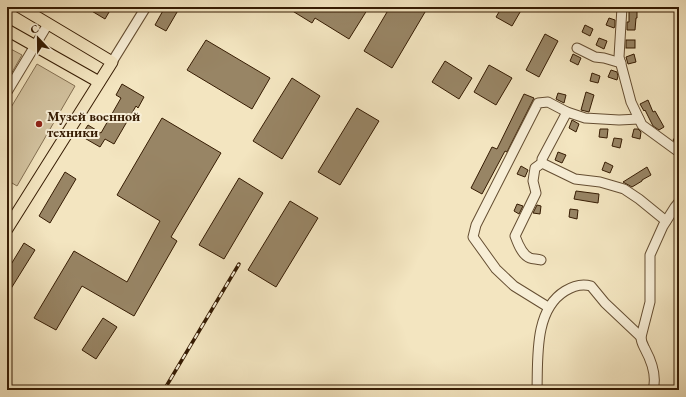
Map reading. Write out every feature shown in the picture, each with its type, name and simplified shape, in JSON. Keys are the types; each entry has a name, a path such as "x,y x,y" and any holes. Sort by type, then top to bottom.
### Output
{"main road":[{"path":"7,229 112,62 20,7"},
{"path":"7,30 99,82"}],"street":[{"path":"112,62 146,7"},
{"path":"622,7 619,57 631,102 642,125 679,152"},
{"path":"7,92 48,24"},
{"path":"577,48 594,56 621,63"},
{"path":"548,307 514,286 496,269 474,237 476,225 538,103 548,102 567,112 585,118 619,120 639,119"},
{"path":"541,260 529,258 522,251 516,236 536,193 533,181 535,168 542,163 542,159 567,112"},
{"path":"542,163 575,179 600,182 624,189 666,221"},
{"path":"653,390 655,384 653,368 641,342 650,302 650,255 663,226 679,202"},
{"path":"537,390 540,329 548,307 555,298 570,287 581,284 591,286 641,337"}],"shaded area":[{"path":"7,47 22,55 7,81"},
{"path":"37,64 75,86 17,186 7,180 7,114"}],"building":[{"path":"85,7 112,7 105,19"},
{"path":"165,7 180,7 166,31 155,25"},
{"path":"286,7 369,7 349,39 315,18 312,23"},
{"path":"390,7 428,7 392,68 364,51"},
{"path":"502,7 523,7 512,26 496,17"},
{"path":"629,10 637,10 635,30 627,30"},
{"path":"609,18 615,20 614,28 606,25"},
{"path":"585,25 593,29 590,36 582,32"},
{"path":"545,34 558,41 539,77 526,70"},
{"path":"599,38 607,41 604,49 596,45"},
{"path":"206,40 270,78 252,109 187,70"},
{"path":"626,40 635,40 635,48 626,48"},
{"path":"573,54 581,58 578,65 570,61"},
{"path":"634,54 636,62 628,64 626,57"},
{"path":"445,61 472,78 459,99 432,82"},
{"path":"489,65 512,78 496,105 474,92"},
{"path":"611,70 617,72 617,80 608,77"},
{"path":"592,73 600,76 598,83 590,81"},
{"path":"292,78 320,96 282,159 253,141"},
{"path":"122,84 144,97 138,108 136,106 114,144 105,139 100,147 81,136 88,125 101,133 121,98 116,95"},
{"path":"586,92 594,95 589,112 581,110"},
{"path":"558,93 566,95 564,103 556,99"},
{"path":"524,94 534,98 507,152 505,151 482,194 471,188 492,147 497,149"},
{"path":"648,100 653,112 655,111 664,127 659,130 653,126 645,110 644,111 640,104"},
{"path":"357,108 379,121 340,185 318,172"},
{"path":"162,118 221,153 171,237 177,241 134,316 82,286 56,330 34,318 74,251 127,282 160,221 117,195"},
{"path":"572,120 579,124 576,132 569,128"},
{"path":"600,129 608,129 607,138 599,137"},
{"path":"634,129 638,129 641,132 640,139 632,137"},
{"path":"679,132 679,145 673,140"},
{"path":"614,138 622,139 620,148 612,146"},
{"path":"558,152 566,155 562,163 555,160"},
{"path":"605,162 613,166 610,173 602,170"},
{"path":"521,166 528,170 525,177 517,174"},
{"path":"647,167 651,175 642,181 632,187 623,182"},
{"path":"65,172 76,179 50,223 39,216"},
{"path":"239,178 263,193 224,259 199,245"},
{"path":"576,191 599,194 598,203 574,199"},
{"path":"290,201 318,218 276,287 248,270"},
{"path":"517,204 523,206 519,214 514,211"},
{"path":"537,205 541,206 540,214 533,213"},
{"path":"570,209 578,210 577,219 569,217"},
{"path":"24,243 35,250 7,295 7,271"},
{"path":"103,318 117,327 96,359 82,350"}],"railway":[{"path":"164,390 239,264"}],"place":[{"name":"Музей военной техники","path":"39,124"}]}
